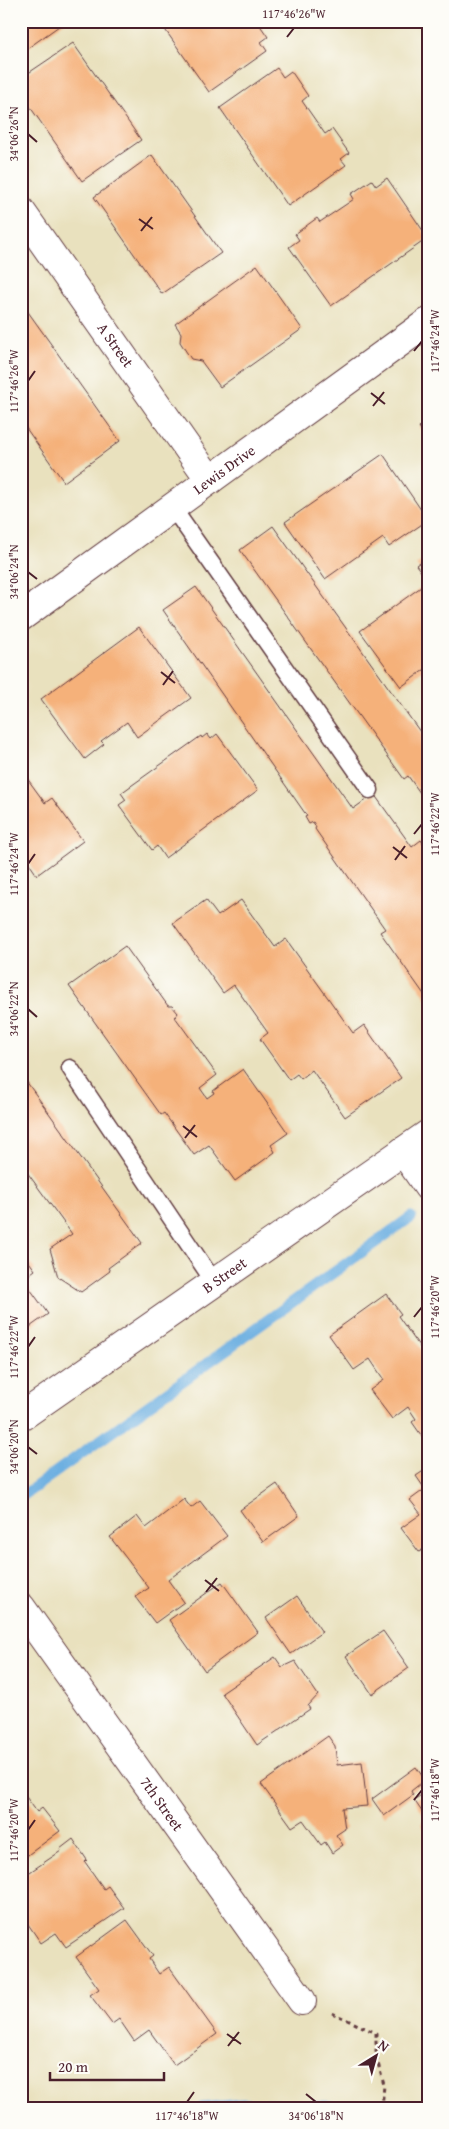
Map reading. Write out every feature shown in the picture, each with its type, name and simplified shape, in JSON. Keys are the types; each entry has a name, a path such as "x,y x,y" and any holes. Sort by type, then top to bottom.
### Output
{"street":[{"name":"A Street","path":"21,211 210,480"},
{"name":"Lewis Drive","path":"21,617 428,322"},
{"name":"B Street","path":"21,1417 428,1134"},
{"path":"403,1151 428,1187"},
{"name":"7th Street","path":"21,1607 302,2001"}],"lane":[{"path":"172,507 370,790"},
{"path":"70,1068 214,1282"}],"path":[{"path":"348,2020 376,2033 376,2056 384,2085 382,2108"}],"building":[{"path":"21,21 66,21 21,53"},
{"path":"159,21 257,21 268,37 261,42 267,51 209,92"},
{"path":"73,43 141,140 82,181 21,94 21,78"},
{"path":"277,68 283,77 291,71 308,96 302,101 325,134 332,129 349,153 341,159 346,165 288,206 220,108"},
{"path":"152,155 221,253 162,294 94,197"},
{"path":"387,178 428,238 331,306 289,247 299,240 295,234 317,218 320,222 354,199 351,194 372,180 376,186"},
{"path":"257,265 302,329 220,387 201,361 191,359 180,342 181,333 175,324"},
{"path":"21,302 120,441 64,482 21,421"},
{"path":"428,421 428,440 419,427"},
{"path":"383,454 428,520 389,547 383,538 325,579 285,522"},
{"path":"273,526 428,743 428,804 408,776 404,779 240,550"},
{"path":"428,557 428,581 416,565"},
{"path":"428,582 428,667 401,687 360,631"},
{"path":"196,587 353,809 374,794 412,847 421,840 428,850 428,1000 380,932 385,929 315,829 316,827 313,822 309,824 305,817 307,816 163,610"},
{"path":"139,627 191,698 137,737 127,722 101,741 104,744 85,759 41,699"},
{"path":"207,734 211,739 217,734 258,790 165,858 157,846 152,850 119,805 126,800 121,793 201,736 202,738"},
{"path":"21,770 45,803 52,798 83,841 37,875 24,856 21,858"},
{"path":"206,900 218,916 241,900 275,947 286,939 353,1033 364,1025 401,1078 345,1117 312,1070 301,1079 297,1074 289,1080 260,1039 268,1033 234,985 223,993 173,923"},
{"path":"125,946 168,1006 172,1006 178,1013 175,1017 217,1075 200,1088 207,1098 214,1093 213,1091 243,1069 288,1133 271,1145 275,1152 235,1181 209,1145 194,1155 164,1113 161,1115 69,986"},
{"path":"21,1074 142,1243 108,1268 110,1271 81,1292 58,1277 50,1249 72,1234 21,1164"},
{"path":"21,1251 35,1270 23,1279 48,1314 27,1329 27,1332 21,1336"},
{"path":"386,1294 401,1314 398,1316 422,1350 428,1346 428,1445 412,1422 416,1419 408,1407 392,1419 370,1390 384,1380 370,1359 354,1370 329,1335"},
{"path":"428,1468 428,1546 419,1552 401,1528 421,1514 410,1500 425,1489 416,1476"},
{"path":"277,1484 299,1516 263,1542 240,1510"},
{"path":"184,1499 191,1508 200,1501 227,1536 168,1580 184,1602 155,1623 135,1597 149,1588 110,1537 137,1516 146,1528"},
{"path":"222,1582 258,1632 205,1671 169,1620"},
{"path":"297,1596 322,1632 291,1654 266,1618"},
{"path":"383,1631 409,1668 372,1694 346,1656"},
{"path":"275,1657 282,1667 295,1661 318,1695 308,1706 310,1709 257,1745 222,1693"},
{"path":"328,1736 335,1746 337,1765 362,1762 367,1806 342,1808 345,1829 336,1835 343,1845 332,1853 325,1842 321,1845 303,1820 292,1827 261,1784"},
{"path":"416,1767 425,1780 411,1791 413,1795 384,1816 372,1799"},
{"path":"21,1790 37,1812 42,1808 60,1831 21,1860"},
{"path":"428,1790 428,1834 421,1824 427,1819 414,1800"},
{"path":"73,1839 87,1860 85,1862 104,1889 108,1886 124,1908 66,1947 56,1933 41,1943 21,1914 21,1878 61,1851 60,1849"},
{"path":"127,1920 153,1956 149,1959 159,1974 169,1967 217,2034 174,2065 149,2030 134,2041 119,2019 112,2024 90,1995 99,1989 76,1957"}],"waterway":[{"path":"21,1497 411,1217"},
{"path":"202,2108 243,2104 389,2108"}]}
